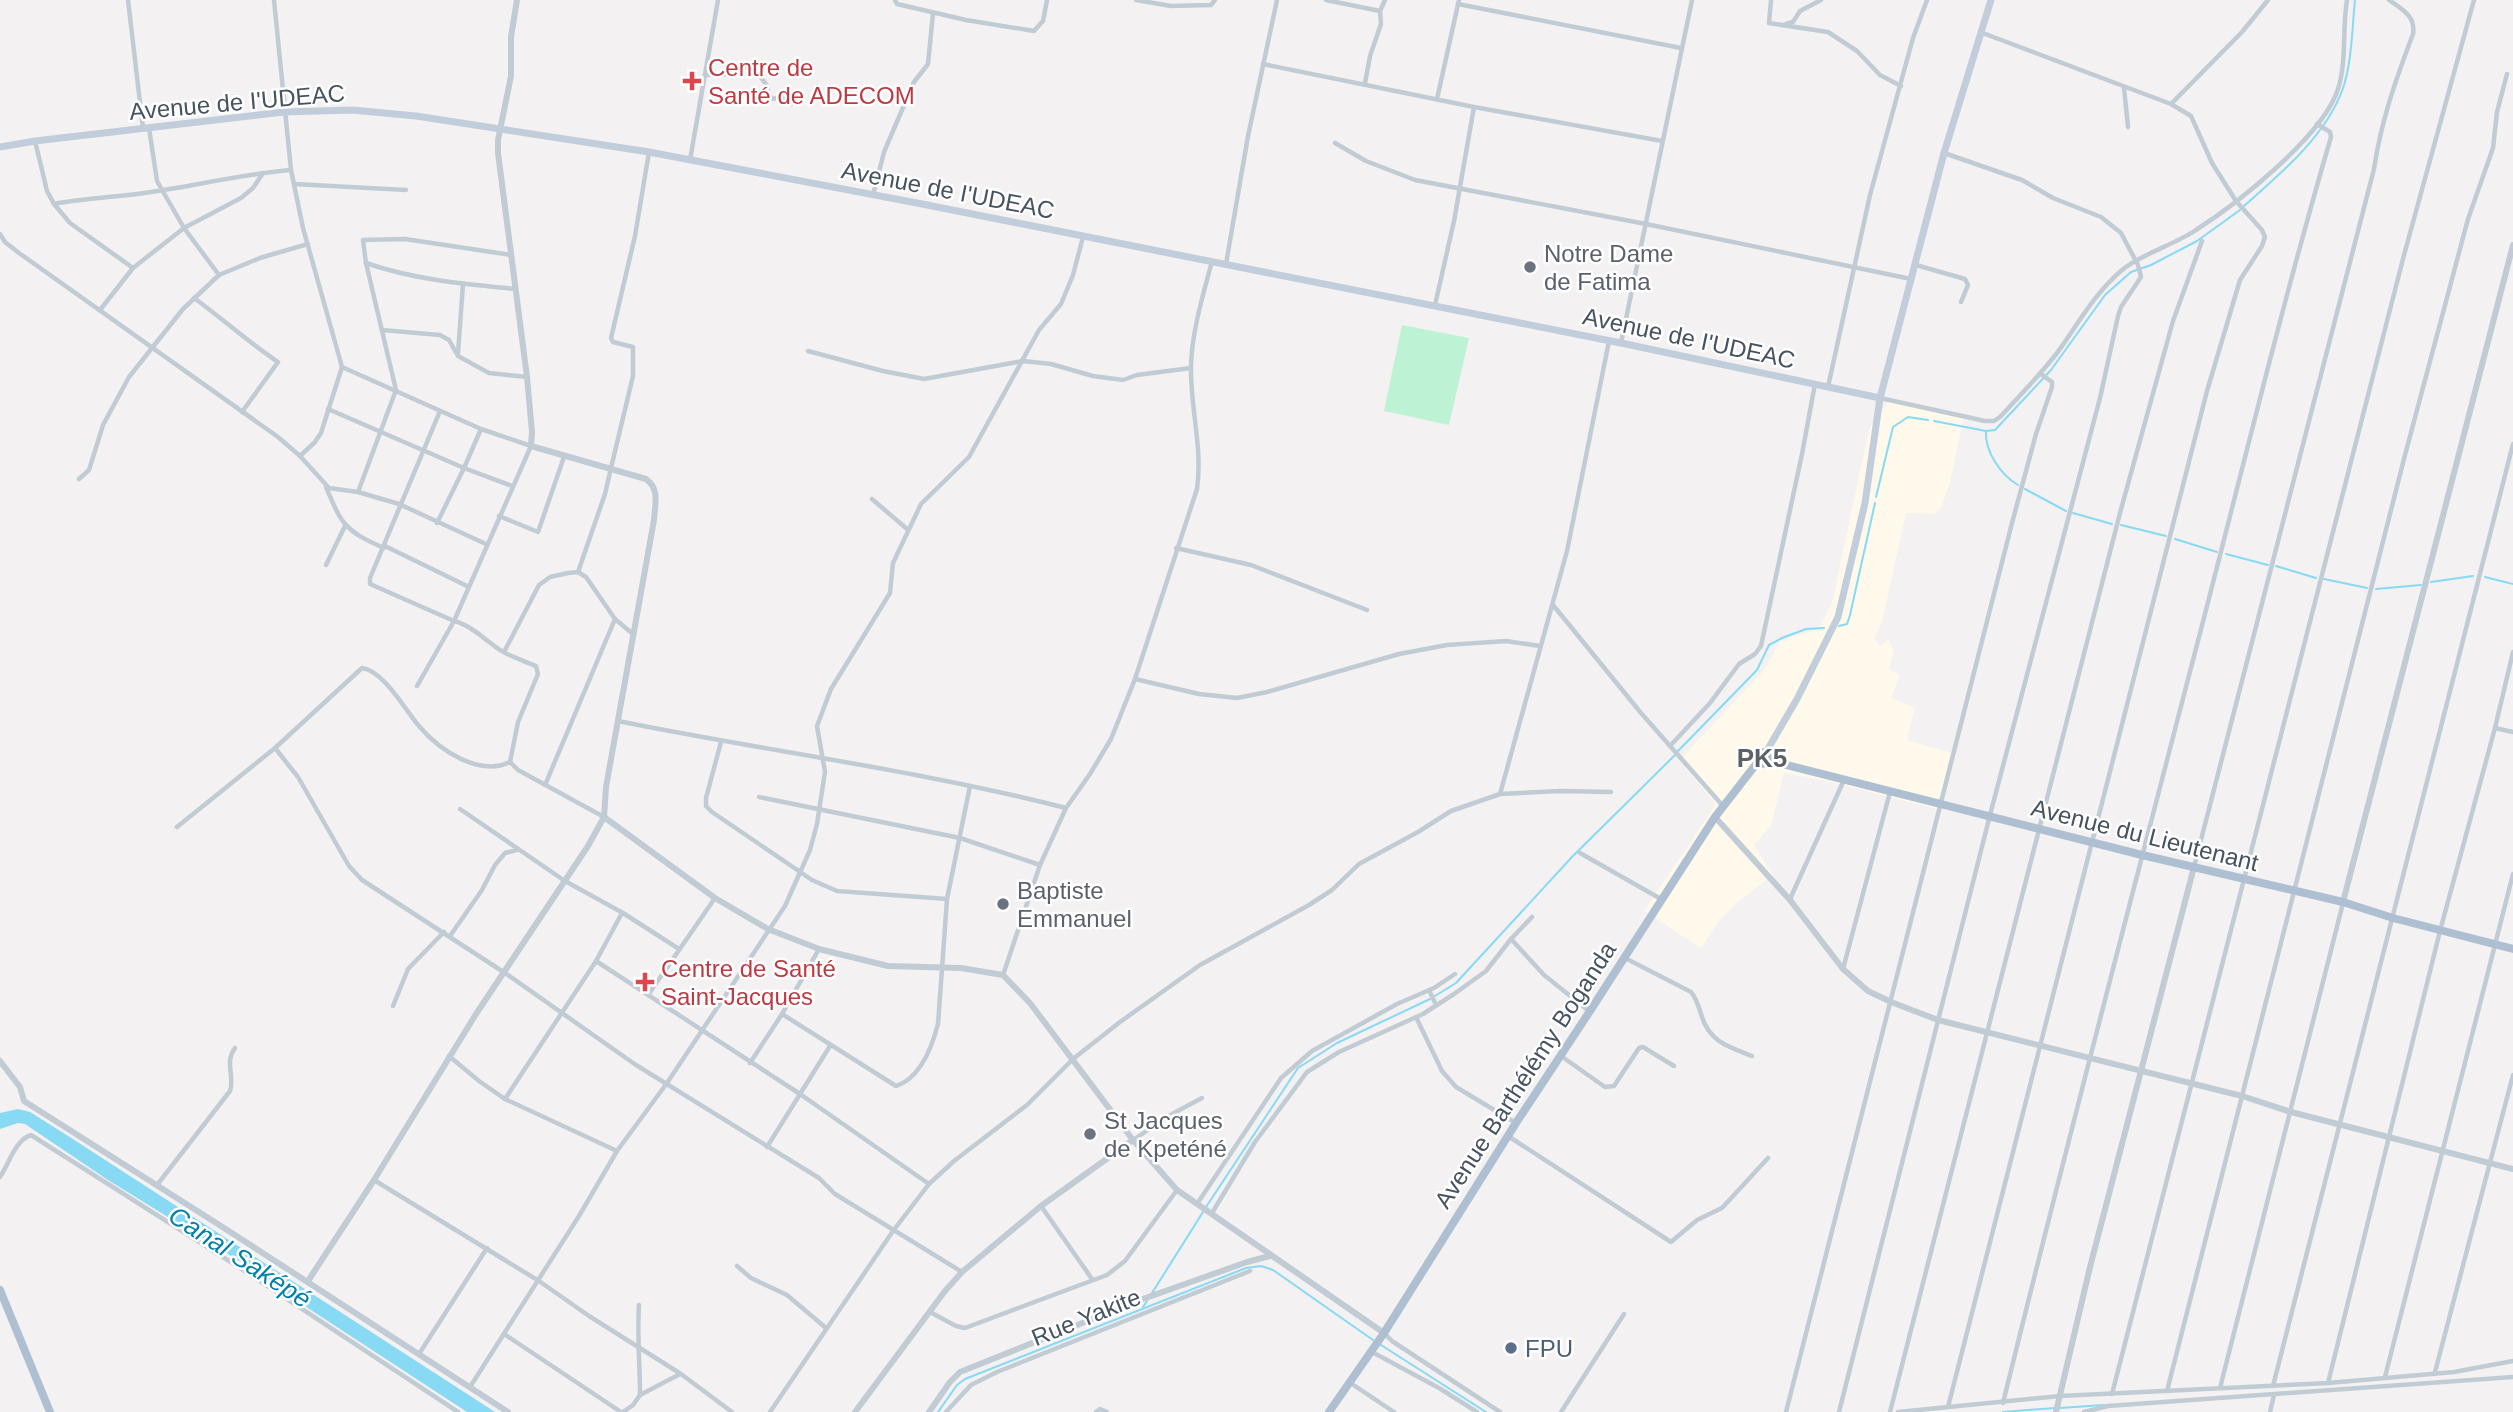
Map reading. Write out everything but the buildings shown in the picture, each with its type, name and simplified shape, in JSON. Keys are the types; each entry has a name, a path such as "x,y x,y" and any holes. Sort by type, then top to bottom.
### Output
{"main road":[{"path":"1766,757 1838,617 1864,503 1880,398 1944,153 1990,0"},
{"name":"Avenue de I'UDEAC","path":"0,147 284,113 352,110 383,112 649,152 1621,342 1880,398"},
{"name":"Avenue du Lieutenant","path":"1766,757 2092,843 2343,902 2440,931 2513,949"},
{"name":"Avenue Barthélémy Boganda","path":"1329,1412 1382,1335 1508,1135 1715,817 1758,763 1764,764 1766,757"},
{"path":"0,1290 50,1412"}],"street":[{"path":"128,0 146,129 157,181 184,228 219,275"},
{"path":"274,0 291,170 342,367 321,433 300,456"},
{"path":"417,686 454,621 467,586 531,446 527,377 498,153 511,76 511,37 517,0"},
{"path":"690,160 718,0"},
{"path":"895,0 897,4 933,13 1034,31 1043,22 1047,0"},
{"path":"1136,0 1180,7 1210,5 1215,0"},
{"path":"1226,264 1248,136 1277,0"},
{"path":"1326,0 1380,11"},
{"path":"1365,83 1381,24 1380,11 1385,0"},
{"path":"1621,342 1691,0"},
{"path":"1771,0 1769,23 1828,32 1842,40 1880,75 1901,86"},
{"path":"1785,25 1793,22 1800,11 1821,0"},
{"path":"1828,387 1870,195 1913,38 1927,0"},
{"path":"2171,104 2242,32 2268,0"},
{"path":"1880,398 1956,416 1994,421 2044,376 2098,293 2137,262 2196,230 2236,201 2275,168 2317,124 2337,92 2342,73 2347,0"},
{"path":"2056,1412 2090,1267 2374,169 2380,130 2413,34 2415,25 2411,18 2389,0"},
{"path":"2112,1394 2431,150 2474,0"},
{"path":"1437,99 1458,2 1681,48"},
{"path":"873,195 884,152 914,82 928,64 933,13"},
{"path":"1948,1407 2207,391 2240,280 2265,237 2236,201 2212,163 2191,116 2171,104 1980,32"},
{"path":"705,75 737,74 751,64 768,87 772,99 782,97 791,104"},
{"path":"1264,64 1474,107 1662,141"},
{"path":"2167,1391 2446,297 2468,219 2493,148 2497,112 2507,74"},
{"path":"2124,88 2129,127"},
{"path":"1435,307 1474,107"},
{"path":"2003,1403 2223,547 2267,364 2331,137 2330,132 2317,124"},
{"path":"35,141 47,191 54,204 70,223 133,268"},
{"path":"1335,143 1366,161 1415,180 1912,279"},
{"path":"578,572 611,468 633,376 634,350 629,345 613,342 611,338 635,236 649,152"},
{"path":"1839,1412 1990,815 2100,398 2118,316 2126,298 2138,283 2140,271 2121,233 2101,217 2053,198 2022,180 1944,153"},
{"path":"54,204 291,170"},
{"path":"100,310 133,268 184,228 242,198 263,173"},
{"path":"294,184 406,190"},
{"path":"0,234 5,242 19,253 278,437 300,456 326,486 345,526 356,536 467,586"},
{"path":"470,1387 539,1281 617,1151 667,1083 785,905 810,850 825,772 817,731 818,720 831,689 890,593 893,563 920,504 969,457 1039,330 1061,304 1073,275 1083,236"},
{"path":"358,492 396,390 362,243 367,238 405,239 512,255"},
{"path":"1890,1412 2133,463 2173,321 2202,241"},
{"path":"79,479 89,470 103,425 130,377 151,347 194,298 219,275 260,258 308,244"},
{"path":"2220,1388 2513,245"},
{"path":"1003,975 1040,865 1066,808 1111,739 1135,678 1197,489 1200,467 1191,368 1194,330 1212,261"},
{"path":"366,263 394,273 517,289"},
{"path":"1916,265 1965,279 1968,285 1961,302"},
{"path":"458,356 463,284"},
{"path":"194,298 227,322 249,343 278,362 242,412"},
{"path":"382,330 440,335 449,340 458,356 489,373 527,377"},
{"path":"1500,794 1567,551 1609,340"},
{"path":"808,351 923,379 1023,361 1051,364 1093,376 1123,380 1137,375 1191,368"},
{"path":"308,1281 374,1180 449,1056 565,881 604,817 606,787 654,520 656,491 653,484 646,479 564,457 481,429 342,367"},
{"path":"1786,1412 2012,523 2052,387 2044,376"},
{"path":"1671,747 1710,703 1739,664 1755,654 1761,646 1815,384"},
{"path":"328,409 422,452 512,486"},
{"path":"440,411 399,504 370,584 465,624 504,652 536,666 538,669 511,748 510,762 518,770 604,817 715,898 768,929 820,949 888,966 961,968 1003,975 1030,1003 1133,1140 1177,1191 1211,1212 1382,1335 1500,1412"},
{"path":"437,523 481,429"},
{"path":"2273,1386 2513,444"},
{"path":"499,515 538,532 564,457"},
{"path":"326,486 399,504 486,544"},
{"path":"872,499 907,529"},
{"path":"326,565 345,526"},
{"path":"1176,548 1251,565 1367,610"},
{"path":"504,652 539,585 550,577 578,572 590,581 615,619 634,635"},
{"path":"1553,605 1723,806"},
{"path":"545,785 615,619"},
{"path":"1135,678 1199,694 1237,698 1399,654 1447,645 1506,641 1540,646"},
{"path":"2328,1383 2440,931 2496,728 2513,652"},
{"path":"177,827 275,748 362,668 366,668 382,681 422,730 454,754 491,769 510,762"},
{"path":"618,721 970,786 1066,808"},
{"path":"2496,728 2513,732"},
{"path":"721,742 706,806 812,880 836,891 947,899"},
{"path":"275,748 298,777 349,866 362,880 505,972 636,1065 819,1178 835,1194 962,1272"},
{"path":"1790,900 1845,779"},
{"path":"782,1014 896,1086 904,1084 922,1063 933,1042 938,1024 947,899 970,786"},
{"path":"1843,969 1890,791"},
{"path":"770,1412 893,1231 929,1184 1027,1104 1073,1059 1200,965 1309,905 1332,890 1359,864 1451,811 1500,794 1611,792"},
{"path":"759,797 960,838 1040,865"},
{"path":"460,809 565,881 622,913 679,950"},
{"path":"1715,817 1790,900 1843,969 1868,990 1891,1002 1938,1020 2192,1083 2291,1112 2513,1169"},
{"path":"450,936 482,890 495,865 505,853 518,849"},
{"path":"1580,853 1662,899"},
{"path":"2385,1377 2513,874"},
{"path":"648,995 715,898"},
{"path":"505,1099 596,961 622,913"},
{"path":"1211,1212 1246,1157 1307,1072 1339,1052 1416,1017 1486,971 1532,917"},
{"path":"393,1006 408,969 444,932"},
{"path":"1511,939 1544,975 1590,1012"},
{"path":"750,1063 820,949"},
{"path":"1624,958 1691,992 1696,997 1706,1030 1712,1037 1722,1045 1752,1056"},
{"path":"596,961 800,1094 929,1184"},
{"path":"1199,1204 1280,1078 1295,1064 1331,1040 1434,988 1455,974"},
{"path":"1429,990 1436,1005"},
{"path":"1416,1017 1442,1071 1456,1087 1516,1123"},
{"path":"766,1147 830,1046"},
{"path":"1560,1056 1610,1088 1639,1048 1643,1047 1674,1066"},
{"path":"157,1185 230,1091 234,1080 229,1068 229,1056 234,1048"},
{"path":"449,1056 505,1099 617,1151"},
{"path":"0,1061 16,1081 24,1101 508,1412"},
{"path":"2435,1372 2513,1075"},
{"path":"855,1412 962,1272 1041,1206 1171,1114 1202,1098"},
{"path":"0,1177 17,1146 30,1135 458,1412"},
{"path":"1508,1135 1671,1242 1697,1220 1722,1208 1768,1158"},
{"path":"374,1180 539,1281 681,1374 732,1412"},
{"path":"930,1312 965,1328 1107,1275 1117,1269 1177,1191"},
{"path":"1041,1206 1092,1279"},
{"path":"419,1354 487,1248"},
{"path":"929,1412 960,1372 1140,1300 1270,1256"},
{"path":"737,1266 751,1278 787,1295 826,1328"},
{"name":"Rue Yakite","path":"946,1412 971,1385 997,1372 1250,1271"},
{"path":"639,1305 637,1335 640,1348 640,1395"},
{"path":"1561,1412 1624,1314"},
{"path":"504,1334 622,1412 633,1405 640,1395 681,1374"},
{"path":"1372,1349 1477,1412"},
{"path":"1898,1412 2112,1394 2328,1383 2454,1372 2513,1361"},
{"path":"2084,1412 2108,1406 2513,1377"},
{"path":"1349,1382 1394,1412"},
{"path":"2270,1412 2274,1395"},
{"path":"1096,1412 1100,1409 1107,1412"}],"shaded area":[{"path":"1888,402 1964,416 1950,483 1941,508 1934,514 1906,513 1882,622 1874,639 1881,646 1888,639 1894,650 1889,669 1900,676 1891,698 1915,708 1907,740 1956,754 1941,810 1784,773 1771,826 1754,845 1773,875 1739,901 1719,921 1701,948 1644,911 1716,804 1679,760 1765,669 1780,641 1818,629 1832,603 1869,429"}],"green space":[{"path":"1402,325 1469,338 1449,425 1384,411"}],"water":[{"name":"Canal Saképé","path":"18,1109 30,1112 65,1134 495,1412 467,1412 257,1272 108,1180 25,1124 18,1123 0,1129 0,1113"}],"waterway":[{"path":"2244,206 2313,140 2334,108 2348,69 2355,0"},
{"path":"1934,421 1986,431 1995,430 2051,370 2105,295 2131,272 2151,265 2197,241 2240,210"},
{"path":"1876,497 1893,427 1908,417 1928,420"},
{"path":"1986,432 1988,447 1995,462 2018,485"},
{"path":"2025,489 2066,511"},
{"path":"1839,626 1847,624 1850,615 1875,503"},
{"path":"2073,513 2112,524"},
{"path":"2121,525 2166,536"},
{"path":"2175,539 2217,552"},
{"path":"2226,554 2268,565"},
{"path":"2276,566 2316,578"},
{"path":"2431,582 2473,576"},
{"path":"2485,577 2513,584"},
{"path":"2324,579 2367,588"},
{"path":"2376,589 2421,585"},
{"path":"1678,751 1757,670 1769,645 1806,629 1824,628"},
{"path":"1435,996 1456,983 1572,857 1675,755"},
{"path":"1206,1207 1298,1068 1337,1043 1430,999"},
{"path":"1152,1293 1203,1212"},
{"path":"938,1412 957,1385 965,1379 1246,1268 1261,1266 1273,1270 1373,1340"},
{"path":"1143,1307 1147,1301"},
{"path":"1381,1345 1486,1412"},
{"path":"2060,1408 2104,1405"},
{"path":"2003,1412 2055,1408"}],"place":[{"name":"Centre de Santé de ADECOM","path":"692,81"},
{"name":"Notre Dame de Fatima","path":"1530,267"},
{"name":"Baptiste Emmanuel","path":"1003,904"},
{"name":"Centre de Santé Saint-Jacques","path":"645,982"},
{"name":"St Jacques de Kpeténé","path":"1090,1134"},
{"name":"FPU","path":"1511,1348"}],"district":[{"name":"PK5","path":"1762,758"}]}
